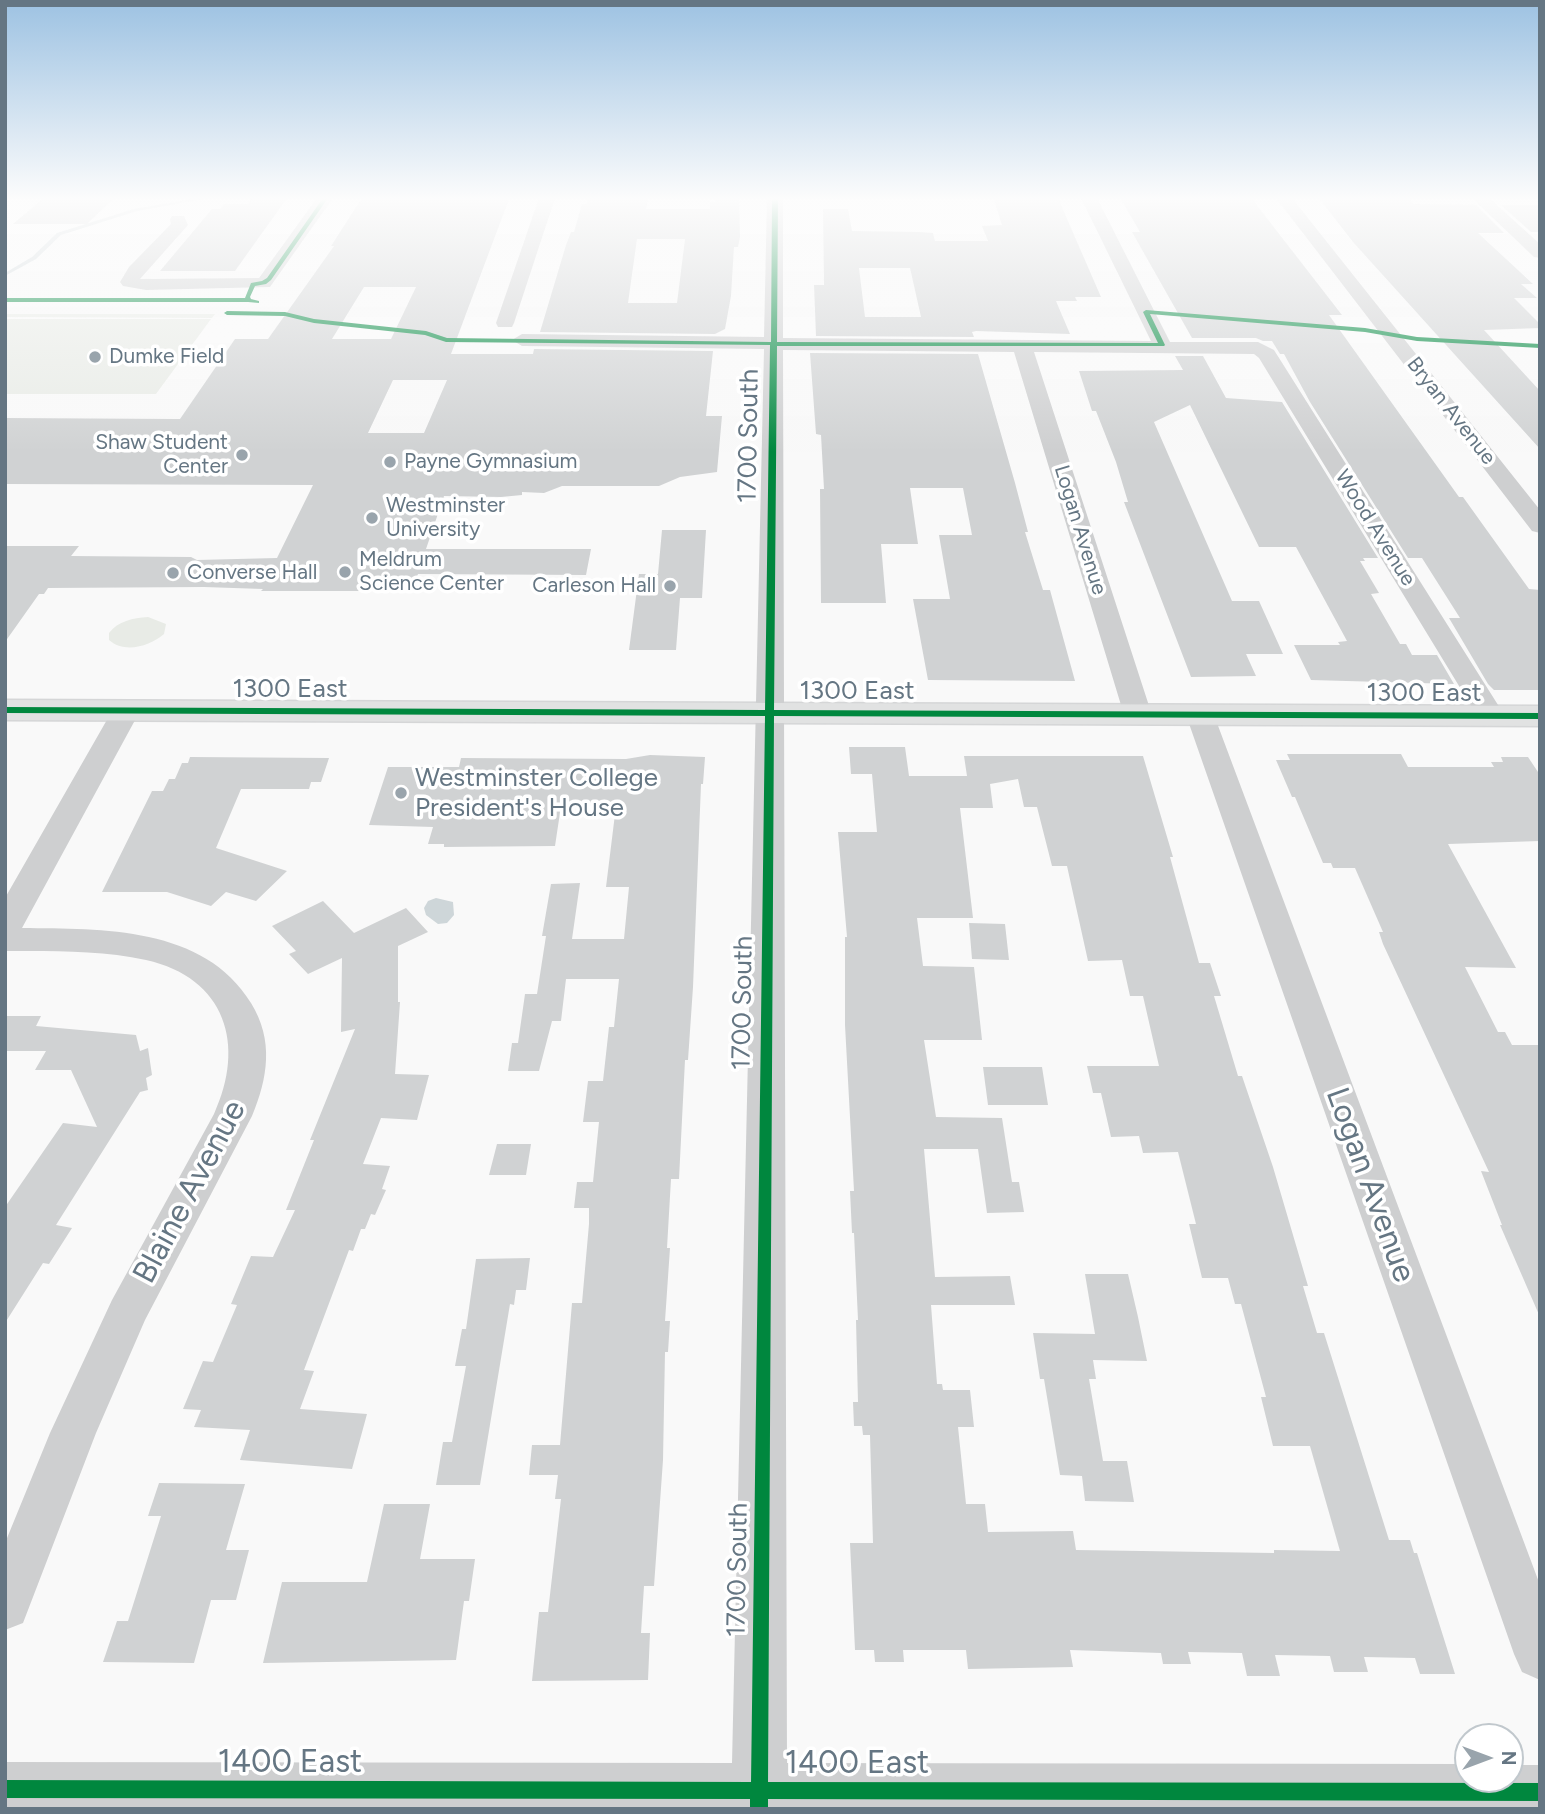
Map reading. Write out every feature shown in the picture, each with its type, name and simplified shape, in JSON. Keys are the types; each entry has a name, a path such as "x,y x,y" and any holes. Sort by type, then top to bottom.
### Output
{"main road":[{"name":"1300 East","path":"5,710 1540,716"}],"street":[{"path":"133,283 146,285 263,283"},
{"path":"505,323 519,283"},
{"name":"1700 South","path":"759,1799 774,283"},
{"path":"522,340 1162,345 1131,283"},
{"name":"Bryan Avenue","path":"1350,283 1540,526"},
{"name":"Logan Avenue","path":"1022,345 1138,715"},
{"name":"Wood Avenue","path":"1162,345 1252,346 1267,354 1491,716"},
{"path":"5,928 126,711"},
{"name":"Logan Avenue","path":"1200,715 1540,1654"},
{"name":"Blaine Avenue","path":"5,939 121,945 151,949 178,958 221,987 237,1006 247,1029 249,1056 246,1085 233,1116 150,1268 102,1368 73,1433 5,1605"},
{"name":"1400 East","path":"5,1789 759,1799 1540,1792"}],"shaded area":[{"path":"5,314 215,314 212,318 5,317"},
{"name":"Dumke Field","path":"5,319 211,319 156,394 5,394"},
{"path":"148,617 166,624 164,634 137,647 122,647 109,640 109,633 121,623"},
{"path":"436,898 453,902 454,915 447,923 438,924 426,915 424,908 428,901"}],"building":[{"path":"308,283 478,283 451,354 533,354 534,349 713,351 706,416 722,416 717,472 680,477 659,486 562,486 544,493 522,492 522,495 501,497 444,496 426,549 591,549 586,575 418,574 412,591 261,591 263,589 204,587 48,588 44,594 39,594 5,642 5,546 79,546 71,556 191,557 197,560 277,558 313,485 5,484 5,418 180,419 235,339 268,339","holes":["364,287 416,287 391,339 332,339","393,380 447,380 424,433 368,433"]},
{"path":"555,283 631,283 628,303 677,303 680,283 732,283 725,329 715,334 540,332"},
{"path":"824,283 861,283 865,317 921,317 913,283 1095,283 1101,297 1075,297 1077,301 1056,301 1070,334 976,331 972,332 974,337 816,336 814,285 824,285"},
{"path":"1161,283 1317,283 1342,315 1329,315 1459,497 1463,497 1529,589 1540,590 1540,690 1494,690 1488,684 1449,618 1460,618 1422,558 1408,558 1310,402 1284,354 1280,354 1272,341 1256,338 1192,338"},
{"path":"1390,283 1533,284 1521,284 1537,298 1514,298 1540,324 1540,328 1484,330 1540,391 1540,449"},
{"path":"810,353 978,354 1028,532 1025,532 1043,590 1050,590 1075,681 928,680 913,599 950,599 939,535 972,535 963,488 910,488 918,544 881,544 886,603 821,603 820,489 824,489 821,435 816,434"},
{"path":"1175,356 1203,356 1226,398 1282,402 1378,558 1363,558 1365,561 1360,561 1379,593 1371,594 1400,644 1406,644 1412,655 1437,655 1454,684 1311,680 1294,645 1340,645 1338,642 1347,641 1296,547 1259,547 1190,405 1154,422 1232,601 1259,601 1283,654 1246,654 1256,676 1191,677 1124,502 1128,502 1116,462 1096,411 1092,411 1079,371 1183,370"},
{"name":"Carleson Hall","path":"662,530 706,530 702,598 680,598 676,650 629,650 639,574 658,574"},
{"path":"849,747 905,747 909,776 967,776 964,756 1143,756 1173,857 1170,857 1199,963 1210,963 1221,996 1214,996 1238,1076 1242,1076 1273,1167 1308,1286 1303,1286 1317,1333 1324,1333 1389,1540 1410,1540 1414,1553 1417,1553 1455,1674 1420,1674 1415,1658 1364,1657 1368,1672 1334,1672 1330,1656 1275,1655 1280,1676 1247,1676 1242,1653 1188,1652 1191,1664 1163,1664 1161,1653 1070,1650 1073,1667 968,1669 966,1650 903,1650 904,1662 875,1662 874,1650 855,1650 850,1543 873,1543 870,1435 863,1435 862,1426 854,1426 853,1402 858,1402 858,1320 850,1191 854,1191 845,1025 847,937 838,832 877,832 872,774 851,774","holes":["1018,779 1024,807 1037,807 1052,866 1067,866 1088,961 1122,960 1130,996 1143,996 1159,1066 1087,1066 1093,1093 1101,1093 1111,1137 1139,1136 1143,1153 1178,1152 1196,1224 1189,1224 1202,1278 1228,1278 1235,1304 1241,1304 1266,1397 1261,1397 1273,1446 1310,1446 1340,1551 1274,1550 1274,1553 1076,1550 1073,1531 988,1532 985,1504 966,1504 958,1427 974,1427 970,1390 943,1390 942,1384 937,1384 931,1305 1015,1305 1010,1276 935,1277 924,1149 978,1149 987,1213 1024,1212 1019,1182 1012,1182 1002,1118 936,1117 924,1040 982,1040 974,967 923,966 917,918 973,918 960,808 993,808 990,784"]},
{"path":"1287,754 1401,754 1408,767 1494,767 1491,762 1503,762 1501,757 1528,757 1540,775 1540,841 1448,844 1516,968 1465,967 1498,1032 1505,1032 1512,1045 1540,1045 1540,1317 1500,1225 1481,1171 1489,1172 1383,944 1379,932 1383,932 1355,868 1333,868 1331,863 1323,863 1276,760 1290,760"},
{"path":"650,755 705,757 701,784 693,987 688,1060 685,1060 679,1179 671,1179 665,1321 670,1321 668,1352 665,1352 663,1460 654,1586 644,1586 641,1633 650,1633 648,1680 532,1681 539,1612 548,1612 561,1499 555,1499 558,1475 529,1475 532,1445 560,1445 572,1303 582,1303 589,1224 589,1208 574,1208 577,1182 593,1182 599,1122 583,1122 588,1081 603,1081 609,1027 614,1027 619,979 566,979 561,1021 552,1021 539,1071 508,1071 512,1043 518,1043 525,994 537,994 546,936 542,936 551,884 580,883 572,939 624,939 629,887 606,887 616,806 561,806 555,846 444,847 444,844 428,844 433,827 369,825 388,767 459,767 461,758 626,759"},
{"path":"190,757 329,758 321,782 311,782 309,789 241,789 216,848 287,871 256,901 226,892 211,906 167,892 102,892 152,791 163,791 169,779 175,779 182,763 188,763"},
{"path":"323,901 354,933 406,908 428,932 398,946 400,1002 395,1074 429,1075 417,1120 381,1118 363,1164 390,1166 382,1189 386,1190 375,1215 371,1214 365,1229 361,1229 353,1251 349,1250 304,1370 314,1371 300,1409 367,1414 352,1469 240,1460 250,1430 194,1427 201,1410 183,1409 203,1361 213,1362 237,1305 231,1304 251,1256 273,1257 295,1210 286,1210 314,1140 310,1140 355,1029 341,1032 342,958 308,974 289,954 296,951 272,926"},
{"path":"969,923 1005,924 1009,960 972,959"},
{"path":"5,1016 41,1016 36,1026 136,1035 140,1051 148,1048 152,1075 146,1078 148,1090 140,1092 56,1225 72,1228 49,1264 43,1263 5,1323 5,1207 63,1123 97,1127 71,1070 35,1070 46,1051 5,1051"},
{"path":"983,1067 1042,1067 1048,1105 988,1105"},
{"path":"497,1144 531,1144 526,1175 489,1175"},
{"path":"530,1258 526,1290 516,1290 514,1305 510,1304 480,1485 436,1485 443,1442 452,1442 466,1366 455,1366 462,1329 466,1329 476,1259"},
{"path":"1085,1274 1128,1274 1138,1317 1147,1361 1093,1360 1096,1379 1089,1379 1103,1461 1127,1461 1134,1502 1085,1501 1082,1476 1060,1475 1044,1379 1040,1379 1033,1333 1095,1334"},
{"path":"159,1483 245,1484 226,1550 249,1550 236,1600 211,1600 194,1663 103,1662 117,1621 128,1621 161,1516 148,1516"},
{"path":"384,1504 430,1504 420,1559 475,1559 469,1601 464,1601 456,1660 263,1663 282,1582 367,1582"}],"cycle path":[{"path":"257,302 248,300 247,297 253,284 264,283"},
{"path":"759,1809 774,283"},
{"path":"5,300 248,300"},
{"path":"1146,312 1365,330 1417,339 1540,346"},
{"path":"227,313 285,314 314,321 426,333 446,340 750,342 794,345 1162,345 1146,312"},
{"path":"5,710 1540,716"},
{"path":"5,1789 1540,1792"}],"place":[{"name":"Dumke Field","path":"95,357"},
{"name":"Shaw Student Center","path":"242,455"},
{"name":"Payne Gymnasium","path":"390,462"},
{"name":"Westminster University","path":"372,518"},
{"name":"Meldrum Science Center","path":"345,572"},
{"name":"Converse Hall","path":"173,573"},
{"name":"Carleson Hall","path":"670,586"},
{"name":"Westminster College President's House","path":"401,793"}]}
